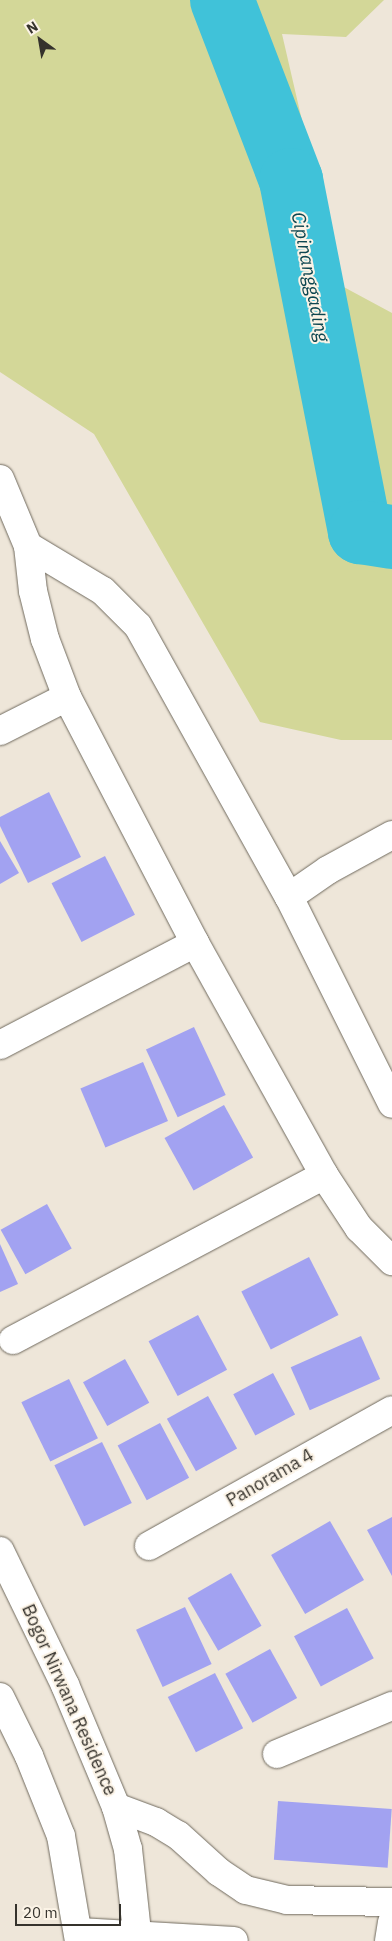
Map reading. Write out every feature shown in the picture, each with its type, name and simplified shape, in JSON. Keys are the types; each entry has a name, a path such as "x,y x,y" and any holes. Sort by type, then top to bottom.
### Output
{"street":[{"path":"0,478 28,546 33,591 45,639 67,697 195,943 324,1175 359,1228 392,1261"},
{"path":"28,546 103,591 138,626 289,897 392,1104"},
{"path":"0,731 67,697"},
{"path":"289,897 328,870 392,835"},
{"path":"0,1045 195,943"},
{"path":"13,1340 324,1175"},
{"name":"Panorama 4","path":"149,1546 392,1410"},
{"name":"Bogor Nirwana Residence","path":"0,1551 66,1684 116,1807 128,1849 138,1939"},
{"path":"0,1696 30,1756 61,1836 79,1937 234,1941"},
{"path":"277,1754 392,1706"},
{"path":"116,1807 156,1822 178,1835 219,1872 246,1890 286,1900 392,1902"},
{"path":"389,1941 392,1922"}],"green space":[{"path":"0,0 384,0 346,37 282,34 340,285 392,313 392,740 341,740 260,722 94,434 0,372"}],"building":[{"path":"49,792 81,857 28,883 0,826 0,817"},
{"path":"0,841 19,873 0,884"},
{"path":"105,856 135,915 82,942 52,883"},
{"path":"194,1027 226,1095 178,1117 146,1049"},
{"path":"143,1062 168,1121 105,1147 80,1089"},
{"path":"224,1105 253,1157 194,1190 165,1138"},
{"path":"47,1204 72,1249 25,1274 1,1230"},
{"path":"0,1244 18,1284 0,1292"},
{"path":"309,1257 339,1315 271,1349 241,1292"},
{"path":"198,1315 227,1370 178,1396 149,1341"},
{"path":"361,1336 380,1379 310,1410 291,1367"},
{"path":"125,1359 149,1403 107,1426 83,1382"},
{"path":"273,1373 295,1414 255,1436 233,1394"},
{"path":"69,1379 98,1438 50,1462 21,1402"},
{"path":"208,1396 237,1448 196,1471 167,1419"},
{"path":"160,1423 189,1478 147,1500 118,1446"},
{"path":"102,1442 132,1503 84,1526 54,1465"},
{"path":"392,1517 392,1576 367,1530"},
{"path":"330,1521 364,1580 305,1614 271,1555"},
{"path":"231,1573 262,1626 218,1651 188,1598"},
{"path":"185,1607 212,1664 163,1687 136,1630"},
{"path":"347,1608 374,1658 321,1686 294,1636"},
{"path":"270,1649 297,1698 253,1723 225,1674"},
{"path":"215,1673 243,1728 196,1752 168,1697"},
{"path":"278,1801 392,1809 388,1868 274,1860"}],"waterway":[{"name":"Cipinanggading","path":"222,0 291,180 360,532 392,537"}]}
